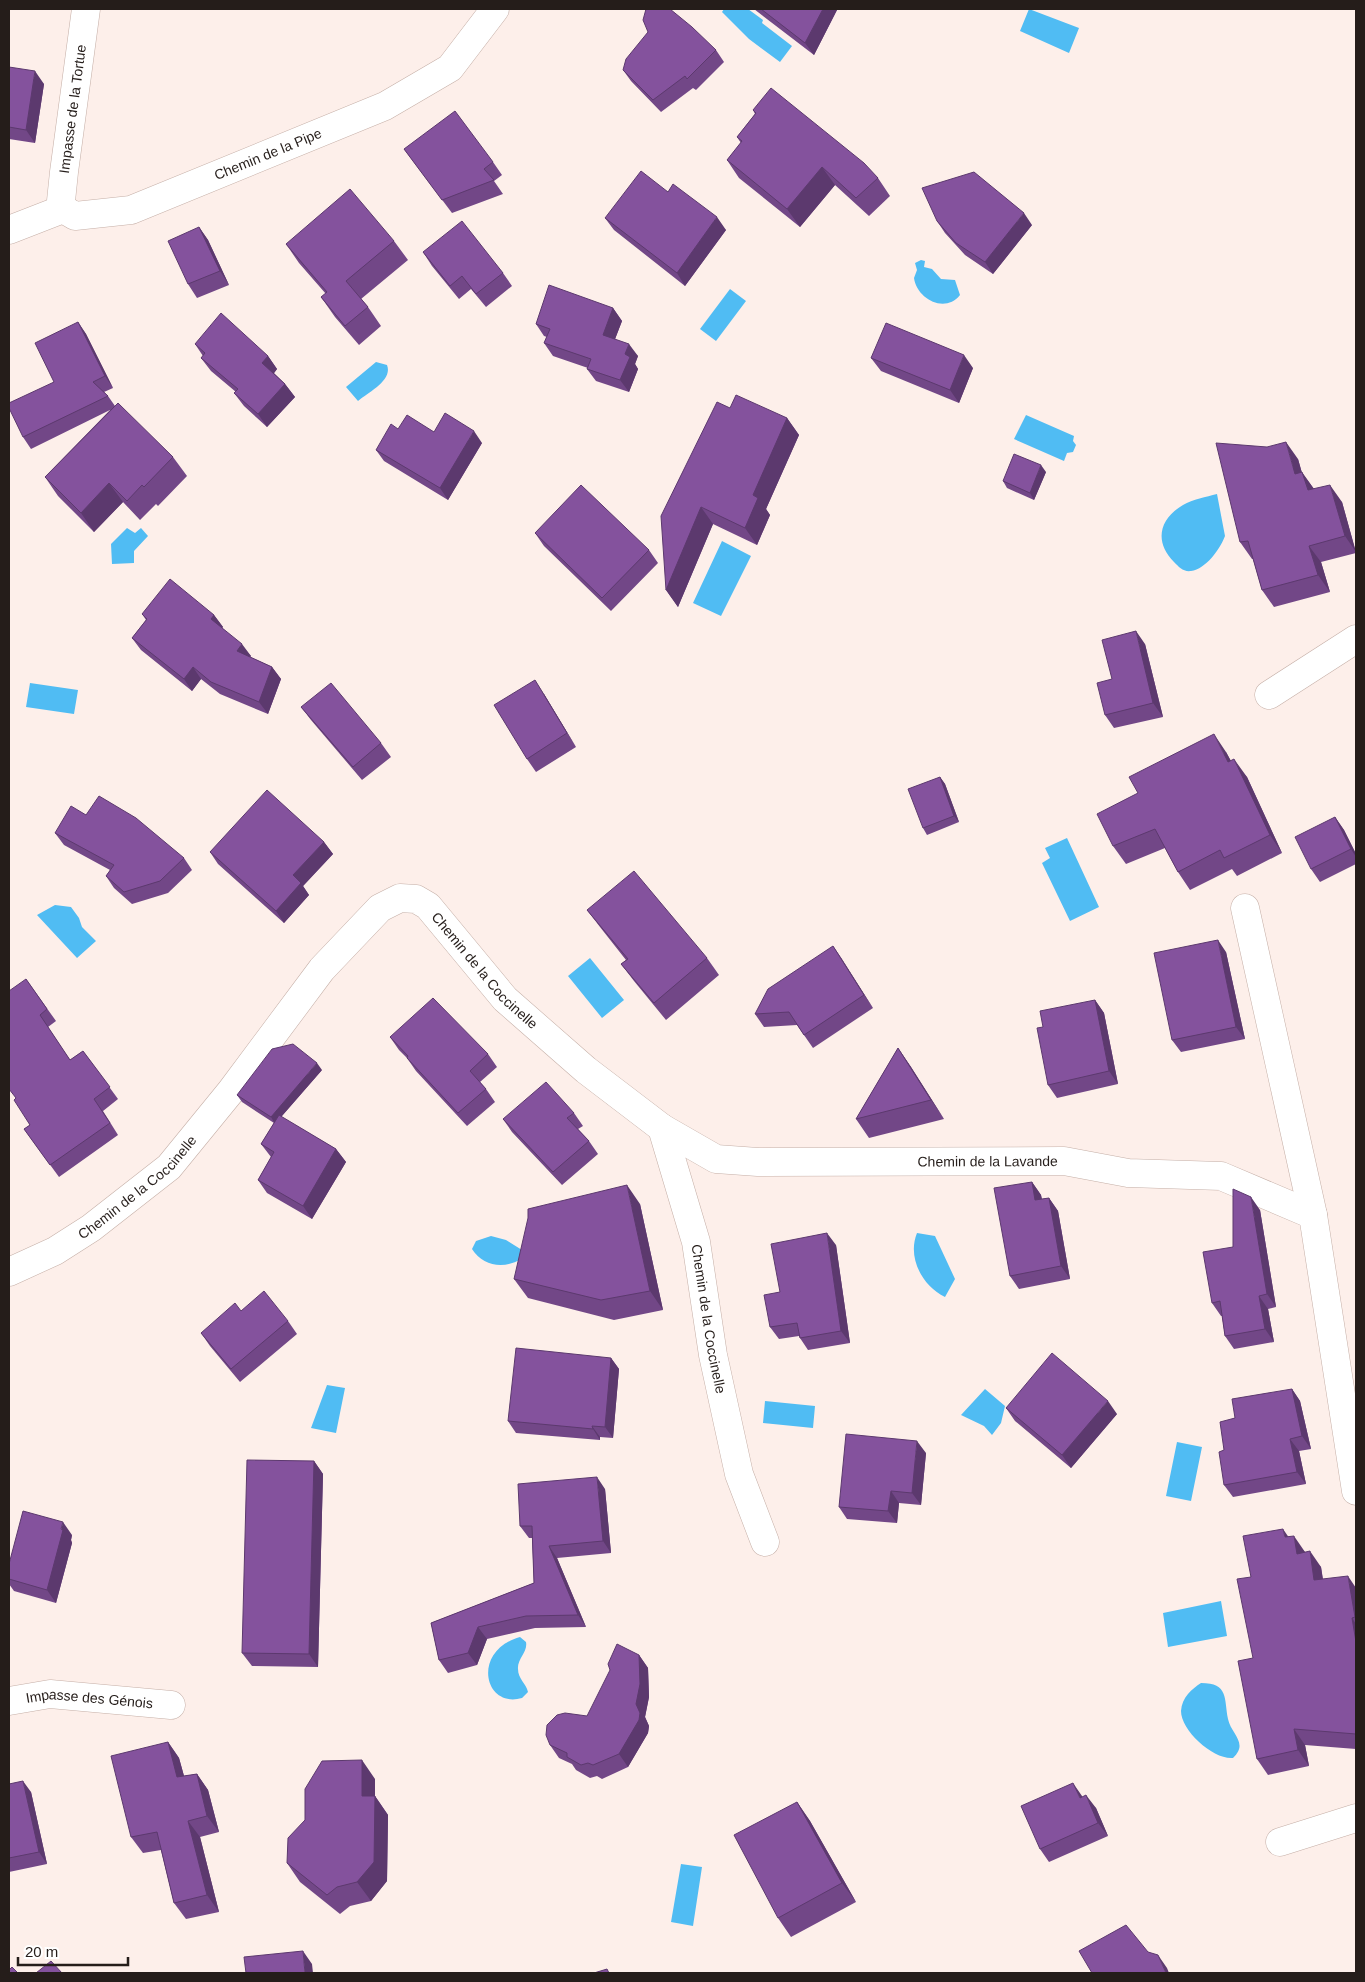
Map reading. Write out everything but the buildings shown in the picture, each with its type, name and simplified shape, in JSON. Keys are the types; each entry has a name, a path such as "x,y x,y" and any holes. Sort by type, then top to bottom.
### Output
{"street":[{"name":"Impasse de la Tortue","path":"64,209 61,201 63,182 86,9"},
{"name":"Chemin de la Pipe","path":"64,209 75,216 131,210 385,106 450,68 495,9"},
{"path":"9,230 64,209"},
{"path":"1269,695 1356,639"},
{"name":"Chemin de la Coccinelle","path":"9,1272 55,1251 90,1228 169,1167 231,1091 322,969 355,931 380,908 400,898 416,899 428,906 505,999 586,1070 662,1128 696,1242 713,1355 739,1474 765,1542"},
{"path":"1246,908 1313,1216 1356,1491"},
{"name":"Chemin de la Lavande","path":"662,1128 716,1159 758,1162 1064,1161 1128,1173 1221,1176 1313,1216"},
{"name":"Impasse des Génois","path":"9,1701 50,1694 171,1705"},
{"path":"1280,1842 1356,1818"}],"water":[{"path":"724,9 748,9 763,20 762,23 792,46 780,62 749,39 722,12"},
{"path":"1029,9 1079,28 1069,53 1020,31"},
{"path":"921,260 925,261 924,267 932,269 941,279 955,280 960,295 954,301 940,304 932,302 920,292 914,278 917,270 915,263"},
{"path":"730,289 746,301 716,341 700,329"},
{"path":"376,362 387,365 387,376 379,385 358,401 346,387"},
{"path":"1026,415 1074,436 1073,441 1076,445 1073,452 1067,453 1064,461 1014,439"},
{"path":"1217,494 1225,536 1220,547 1202,567 1191,571 1183,570 1174,562 1164,547 1162,531 1164,524 1183,505"},
{"path":"127,528 135,533 141,528 148,536 134,551 134,563 112,564 111,544"},
{"path":"722,541 751,556 721,616 693,603"},
{"path":"30,683 78,690 74,714 26,707"},
{"path":"1067,838 1099,907 1070,921 1042,863 1050,858 1045,848"},
{"path":"55,905 71,907 79,918 82,927 96,941 77,958 37,915"},
{"path":"590,958 624,1000 602,1018 568,976"},
{"path":"917,1233 935,1236 955,1279 945,1297 923,1278 915,1261 914,1242"},
{"path":"491,1236 506,1240 522,1250 521,1259 501,1265 482,1260 472,1249 476,1241"},
{"path":"327,1385 345,1388 336,1433 311,1428"},
{"path":"985,1389 1005,1406 1001,1423 992,1435 984,1426 961,1415"},
{"path":"765,1401 815,1406 813,1428 763,1423"},
{"path":"1177,1442 1202,1447 1191,1501 1166,1496"},
{"path":"1221,1601 1227,1636 1168,1647 1163,1613"},
{"path":"520,1637 526,1642 526,1646 518,1665 518,1672 528,1692 522,1698 509,1699 499,1695 492,1687 488,1677 489,1665 494,1654 504,1644"},
{"path":"1201,1683 1216,1686 1224,1694 1228,1719 1239,1743 1238,1753 1233,1758 1217,1754 1200,1743 1186,1727 1182,1719 1181,1711 1185,1698"},
{"path":"681,1864 702,1867 693,1926 671,1922"}]}
